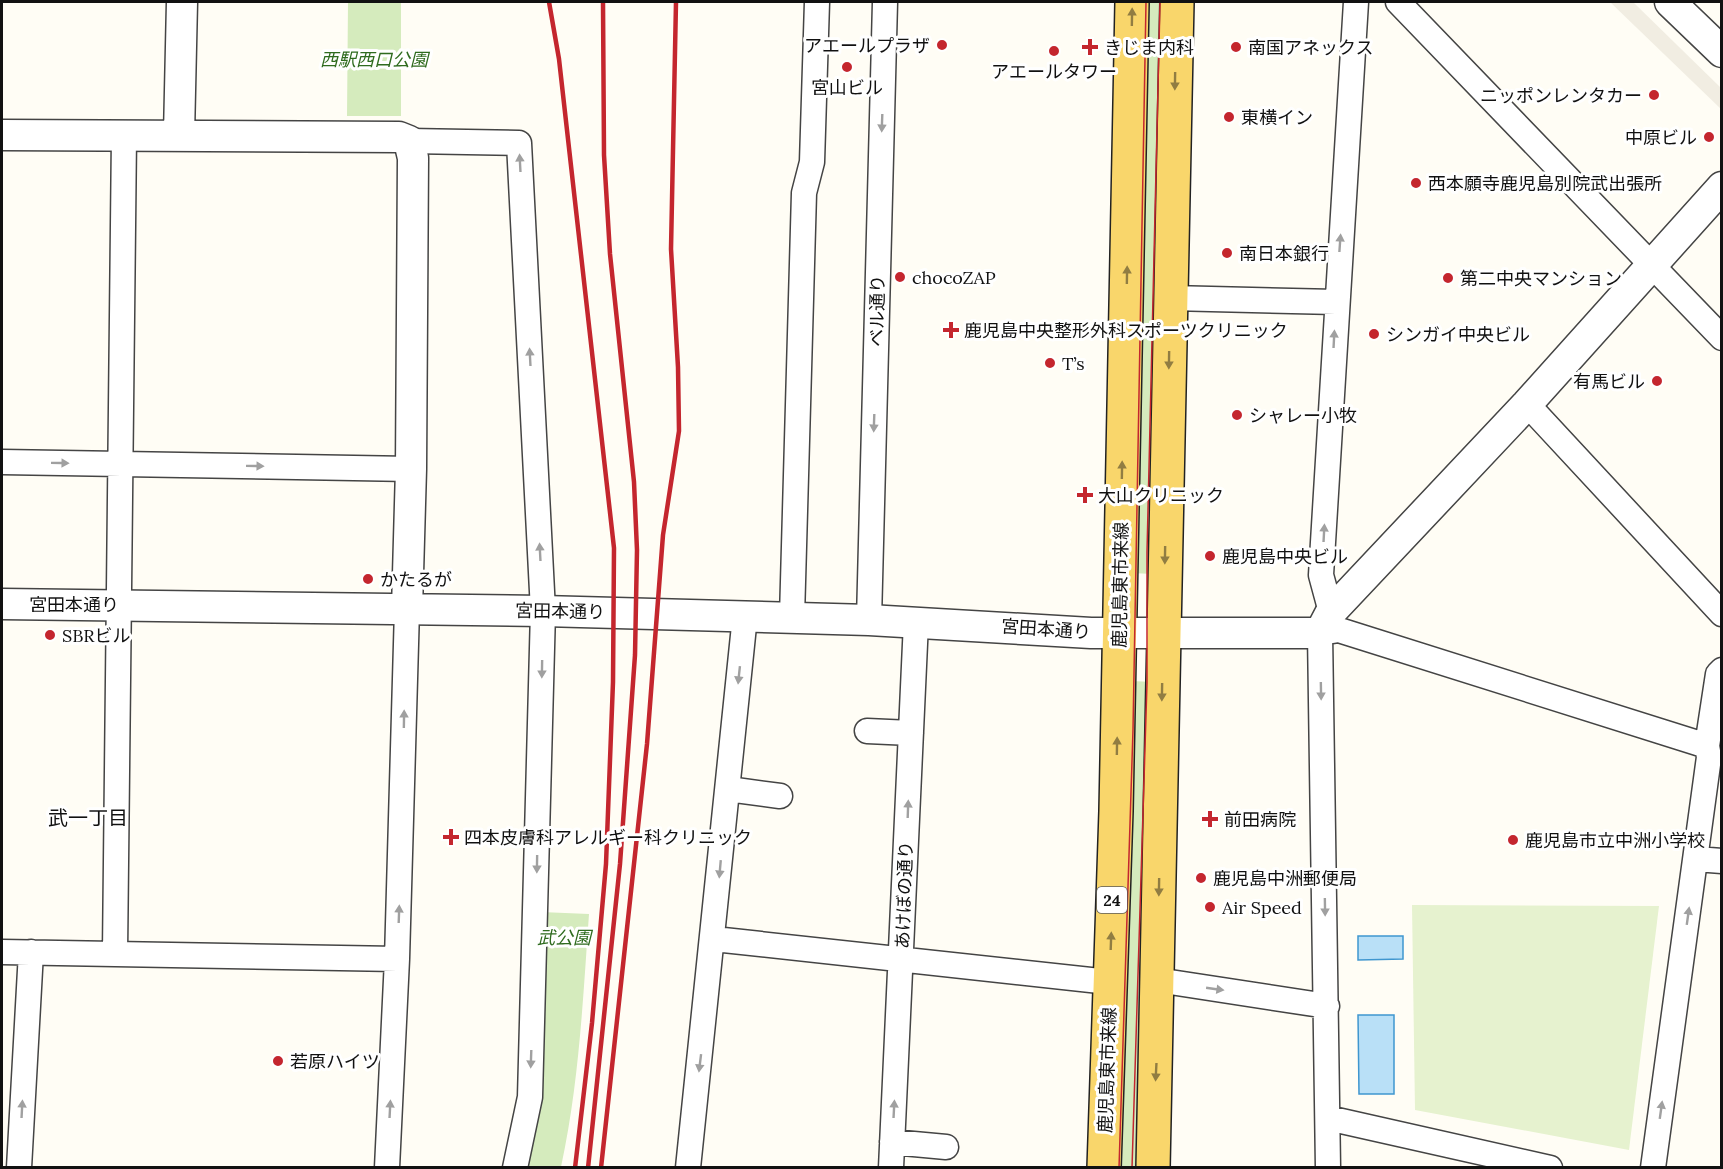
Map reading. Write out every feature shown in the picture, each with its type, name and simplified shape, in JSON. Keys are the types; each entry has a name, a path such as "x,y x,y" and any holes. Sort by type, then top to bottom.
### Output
{"main road":[{"name":"鹿児島東市来線","path":"1104,1167 1116,811 1132,2"},
{"path":"1153,1167 1177,2"}],"street":[{"path":"179,135 182,2"},
{"path":"792,617 804,193 812,162 817,2"},
{"name":"ベル通り","path":"868,620 885,2"},
{"path":"1328,1167 1326,622 1322,575 1336,302 1356,2"},
{"path":"1398,2 1722,338"},
{"path":"1670,2 1722,52"},
{"path":"2,135 399,137 409,141 519,142 543,611 530,1097 515,1167"},
{"path":"115,953 123,135"},
{"path":"387,1167 397,959 411,469 413,158 409,141"},
{"path":"1326,622 1652,267 1722,187"},
{"path":"1170,298 1336,302"},
{"path":"1527,404 1722,614"},
{"path":"2,462 411,469"},
{"name":"宮田本通り","path":"2,604 120,604 792,617 1164,634 1326,622"},
{"path":"688,1167 714,939 746,616"},
{"name":"あけぼの通り","path":"891,1167 916,622"},
{"path":"1326,622 1339,630 1707,746"},
{"path":"1653,1167 1696,859 1709,757 1707,746 1718,674 1722,670"},
{"path":"867,731 911,733"},
{"path":"728,789 780,796"},
{"path":"1696,859 1722,861"},
{"path":"714,939 1109,982"},
{"path":"2,952 397,959"},
{"path":"19,1167 31,952"},
{"path":"1157,980 1327,1005"},
{"path":"1328,1118 1550,1167"},
{"path":"892,1142 946,1147"}],"green space":[{"name":"西駅西口公園","path":"348,2 401,2 401,116 347,116"},
{"path":"1144,2 1167,3 1153,574 1131,573"},
{"path":"1131,681 1154,682 1137,1167 1114,1168"},
{"path":"1412,905 1659,906 1629,1150 1415,1110"},
{"name":"武公園","path":"541,912 589,914 582,1010 572,1104 561,1167 521,1168"}],"shaded area":[{"path":"1610,2 1633,2 1721,88 1721,109"}],"water":[{"path":"1358,936 1403,936 1403,959 1358,960"},
{"path":"1358,1015 1394,1015 1394,1094 1359,1094"}],"tram line":[{"path":"1119,1168 1133,730 1146,2"},
{"path":"1132,1168 1147,683 1147,552 1160,2"}],"railway":[{"path":"549,2 559,59 614,548 613,682 606,864 592,1023 575,1168"},
{"path":"588,1168 620,864 635,655 637,550 634,482 610,254 604,155 603,2"},
{"path":"601,1168 647,744 663,535 679,431 678,367 671,249 676,2"}],"place":[{"name":"アエールプラザ","path":"942,45"},
{"name":"きじま内科","path":"1090,47"},
{"name":"南国アネックス","path":"1236,47"},
{"name":"アエールタワー","path":"1054,51"},
{"name":"宮山ビル","path":"847,67"},
{"name":"ニッポンレンタカー","path":"1654,95"},
{"name":"東横イン","path":"1229,117"},
{"name":"中原ビル","path":"1709,137"},
{"name":"西本願寺鹿児島別院武出張所","path":"1416,183"},
{"name":"南日本銀行","path":"1227,253"},
{"name":"chocoZAP","path":"900,277"},
{"name":"第二中央マンション","path":"1448,278"},
{"name":"鹿児島中央整形外科スポーツクリニック","path":"951,330"},
{"name":"シンガイ中央ビル","path":"1374,334"},
{"name":"T’s","path":"1050,363"},
{"name":"有馬ビル","path":"1657,381"},
{"name":"シャレー小牧","path":"1237,415"},
{"name":"大山クリニック","path":"1085,495"},
{"name":"鹿児島中央ビル","path":"1210,556"},
{"name":"かたるが","path":"368,579"},
{"name":"SBRビル","path":"50,635"},
{"name":"前田病院","path":"1210,819"},
{"name":"四本皮膚科アレルギー科クリニック","path":"451,837"},
{"name":"鹿児島市立中洲小学校","path":"1513,840"},
{"name":"鹿児島中洲郵便局","path":"1201,878"},
{"name":"Air Speed","path":"1210,907"},
{"name":"若原ハイツ","path":"278,1061"}],"district":[{"name":"武一丁目","path":"88,817"}]}
